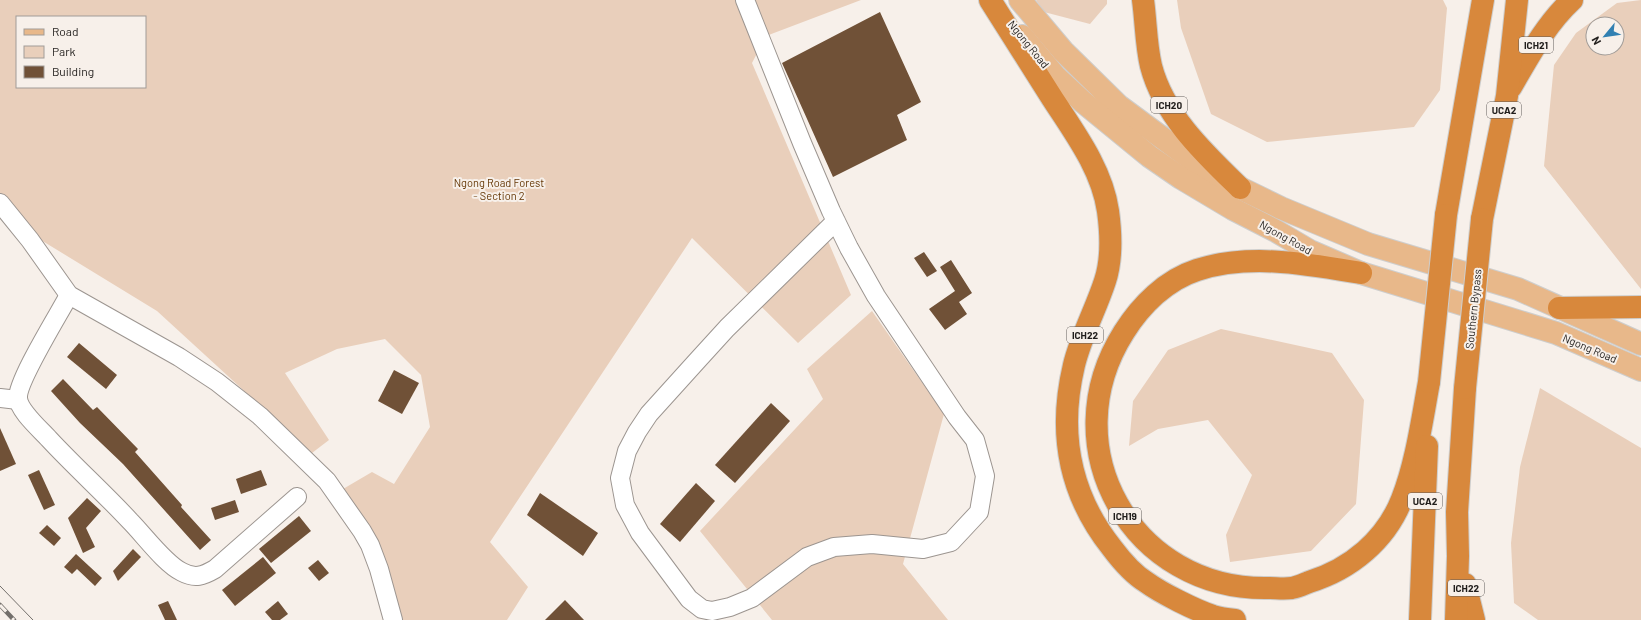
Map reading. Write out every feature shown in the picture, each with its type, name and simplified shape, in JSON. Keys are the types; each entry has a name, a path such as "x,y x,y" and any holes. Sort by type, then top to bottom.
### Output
{"highway":[{"name":"ICH22","path":"990,0 1083,147 1100,182 1108,208 1111,240 1106,279 1074,365 1066,414 1067,441 1072,472 1084,504 1101,534 1120,559 1145,582 1212,616 1234,620"},
{"name":"ICH20","path":"1143,0 1147,45 1152,68 1172,112 1186,133 1240,188"},
{"path":"1471,0 1472,55"},
{"name":"UCA2","path":"1420,620 1429,382 1446,215 1472,55 1483,0"},
{"name":"Southern Bypass","path":"1456,620 1458,556 1457,512 1465,388 1482,219 1507,96 1516,0"},
{"name":"ICH21","path":"1507,96 1526,61 1547,29 1572,0"},
{"name":"ICH19","path":"1361,272 1289,262 1254,261 1223,265 1196,271 1170,283 1151,298 1132,319 1115,346 1104,371 1098,396 1098,451 1110,492 1136,532 1156,551 1177,566 1203,579 1230,586 1254,589 1293,588 1318,580 1342,569 1362,555 1382,534 1392,519 1402,500 1409,480 1429,382"},
{"path":"1559,308 1641,307"},
{"name":"ICH22","path":"1458,556 1474,620"}],"main road":[{"name":"Ngong Road","path":"995,0 1018,32 1055,76 1083,102 1149,156 1181,178 1233,209 1276,231 1310,251 1361,272 1556,333 1641,370"},
{"name":"Ngong Road","path":"1020,0 1063,51 1119,106 1199,165 1240,188 1281,208 1368,244 1518,289 1641,344"}],"street":[{"path":"745,0 802,143 836,221 876,296 957,416 975,440 985,476 979,512 951,542 923,549 872,544 834,547 807,557 752,598 718,610 702,610 689,599 640,533 625,505 620,478 627,451 649,414 726,328 836,221"},
{"path":"0,204 30,240 69,295 179,357 217,382 260,416 326,481 362,531 370,545 379,569 393,620"},
{"path":"69,295 31,364 19,391 18,400 24,411 43,432 119,509 168,563 181,572 194,577 206,575 215,569 297,497"},
{"path":"0,398 18,400"}],"green space":[{"name":"Ngong Road Forest - Section 2","path":"0,0 861,0 766,36 752,63 851,295 798,343 692,238 490,542 528,587 507,620 403,620 379,545 343,489 372,472 394,484 430,427 421,375 385,339 337,349 285,373 329,440 312,453 157,311 0,215"},
{"path":"1036,0 1107,0 1107,4 1090,24 1044,12"},
{"path":"1177,0 1443,0 1447,8 1440,90 1414,127 1267,142 1211,114 1181,28"},
{"path":"1641,0 1641,289 1544,166 1554,65 1576,33 1585,26 1585,56 1625,56 1625,16 1599,16 1617,3"},
{"path":"872,311 944,414 903,564 948,620 772,620 700,531 823,399 807,369"},
{"path":"1221,329 1332,353 1364,400 1356,504 1311,551 1230,562 1226,535 1252,475 1208,420 1158,429 1129,446 1133,401 1168,350"},
{"path":"1540,388 1641,448 1641,620 1538,620 1514,603 1511,543 1520,467"}],"building":[{"path":"880,12 921,102 897,115 907,140 833,177 782,63"},
{"path":"924,252 937,271 927,277 914,258"},
{"path":"951,260 972,293 959,302 967,314 945,330 929,309 955,291 940,267"},
{"path":"79,343 117,375 106,389 67,357"},
{"path":"394,370 419,383 402,414 378,401"},
{"path":"63,379 93,410 97,407 138,449 135,452 211,540 200,550 123,464 80,423 51,391"},
{"path":"771,403 790,421 735,483 715,465"},
{"path":"0,428 16,464 0,471"},
{"path":"39,470 55,505 44,510 28,475"},
{"path":"261,470 267,485 241,494 236,479"},
{"path":"696,483 715,501 680,542 660,524"},
{"path":"540,493 598,533 583,556 527,515"},
{"path":"87,498 101,511 86,528 95,547 83,553 68,518"},
{"path":"235,500 239,512 215,520 211,508"},
{"path":"299,516 311,531 271,563 259,549"},
{"path":"47,525 61,538 54,546 39,533"},
{"path":"133,549 141,557 118,581 113,571"},
{"path":"76,554 102,578 95,586 77,569 72,574 64,567"},
{"path":"263,557 276,573 235,606 222,590"},
{"path":"318,560 329,573 319,581 308,568"},
{"path":"565,600 584,620 545,620"},
{"path":"168,601 177,620 165,620 158,605"},
{"path":"278,601 288,614 280,620 272,620 265,612"}],"tram line":[{"path":"0,586 33,620"}],"railway":[{"path":"0,605 14,620"}]}
